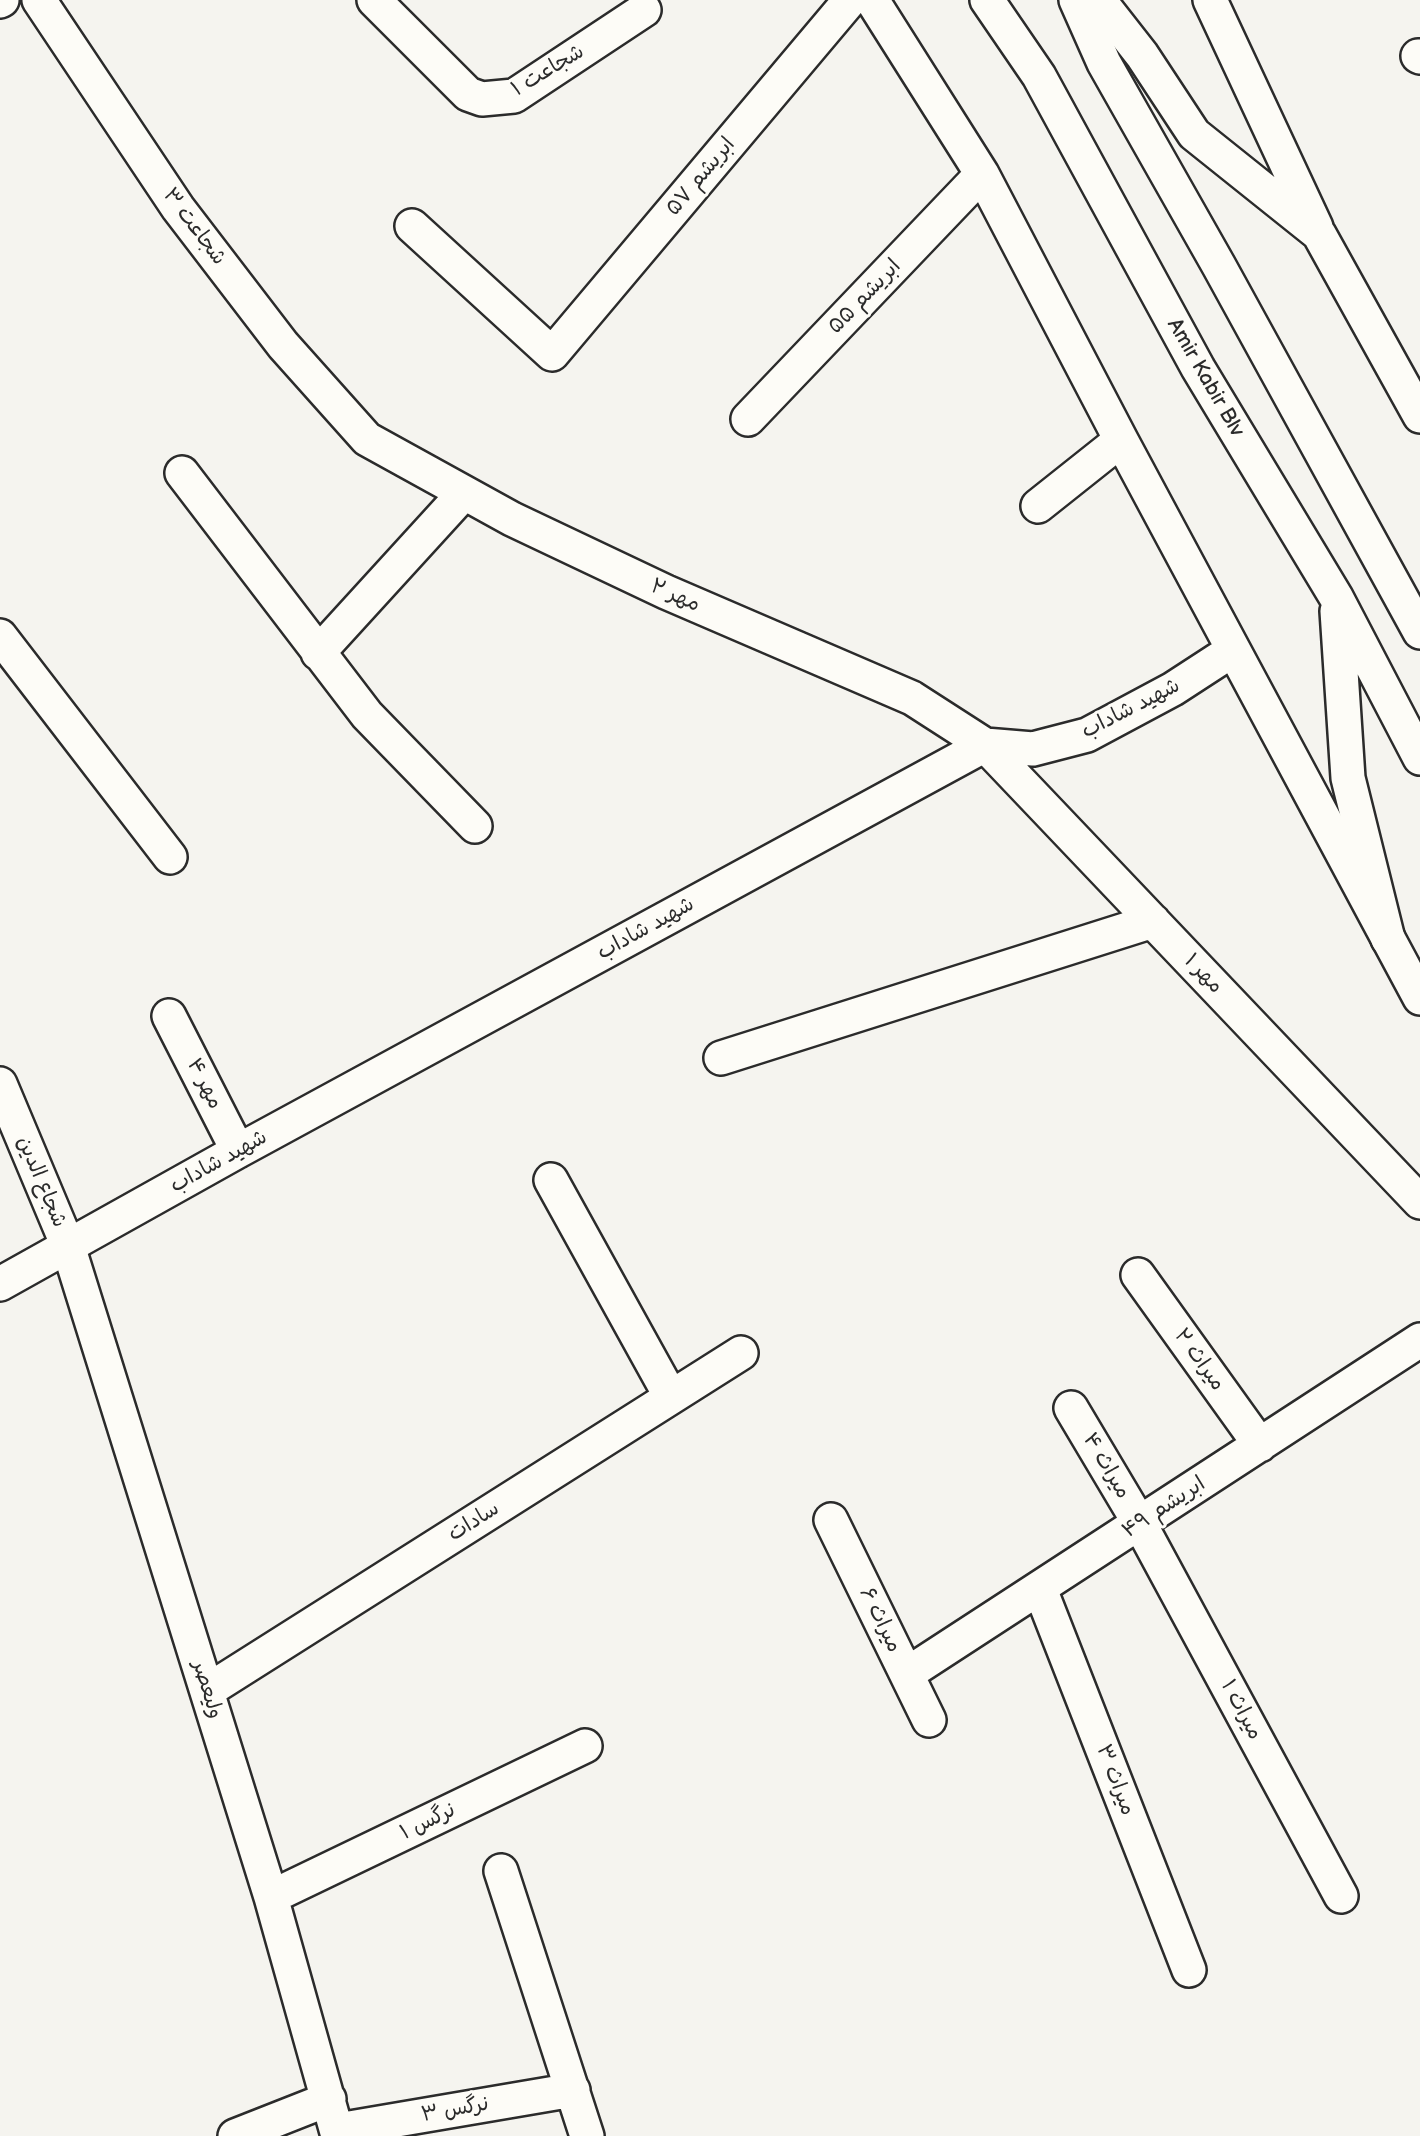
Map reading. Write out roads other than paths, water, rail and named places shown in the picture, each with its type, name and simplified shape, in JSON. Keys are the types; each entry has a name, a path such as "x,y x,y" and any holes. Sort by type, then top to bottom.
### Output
{"street":[{"name":"شجاعت ۳","path":"39,0 178,208 284,345 367,439"},
{"name":"شجاعت ۱","path":"374,0 468,94 482,99 514,96 644,10"},
{"name":"ابریشم ۵۷","path":"412,226 552,354 850,0"},
{"path":"872,0 982,174 1121,441 1420,998"},
{"name":"Amir Kabir Blv","path":"987,0 1039,76 1198,368 1336,597 1420,758"},
{"path":"1076,0 1104,63 1219,266 1420,632"},
{"path":"1099,0 1142,55 1194,134 1319,234"},
{"path":"1210,0 1319,234 1420,416"},
{"name":"ابریشم ۵۵","path":"748,419 982,174"},
{"name":"مهر ۲","path":"367,439 512,519 666,592 912,698 985,745"},
{"path":"1038,506 1121,441"},
{"path":"182,473 367,715 475,826"},
{"path":"318,653 464,493"},
{"path":"1336,597 1348,778 1388,939"},
{"path":"0,636 170,857"},
{"name":"شهید شاداب","path":"0,1284 238,1151 985,745 1034,749 1087,735 1173,689 1233,650"},
{"name":"مهر ۱","path":"985,745 1420,1202"},
{"path":"721,1058 1153,921"},
{"name":"مهر ۴","path":"169,1016 238,1151"},
{"name":"شجاع الدین","path":"0,1084 68,1246"},
{"path":"551,1180 671,1397"},
{"name":"ولیعصر","path":"68,1246 271,1897 338,2133"},
{"name":"میراث ۲","path":"1138,1275 1260,1445"},
{"name":"ابریشم ۴۹","path":"907,1674 1420,1340"},
{"name":"سادات","path":"207,1691 741,1353"},
{"name":"میراث ۴","path":"1071,1408 1140,1524"},
{"name":"میراث ۶","path":"831,1520 929,1720"},
{"name":"میراث ۱","path":"1140,1524 1341,1896"},
{"name":"میراث ۳","path":"1040,1589 1189,1970"},
{"name":"نرگس ۱","path":"271,1897 585,1746"},
{"path":"501,1870 587,2136"},
{"name":"نرگس ۳","path":"338,2133 573,2090"},
{"path":"235,2136 329,2099"}]}
